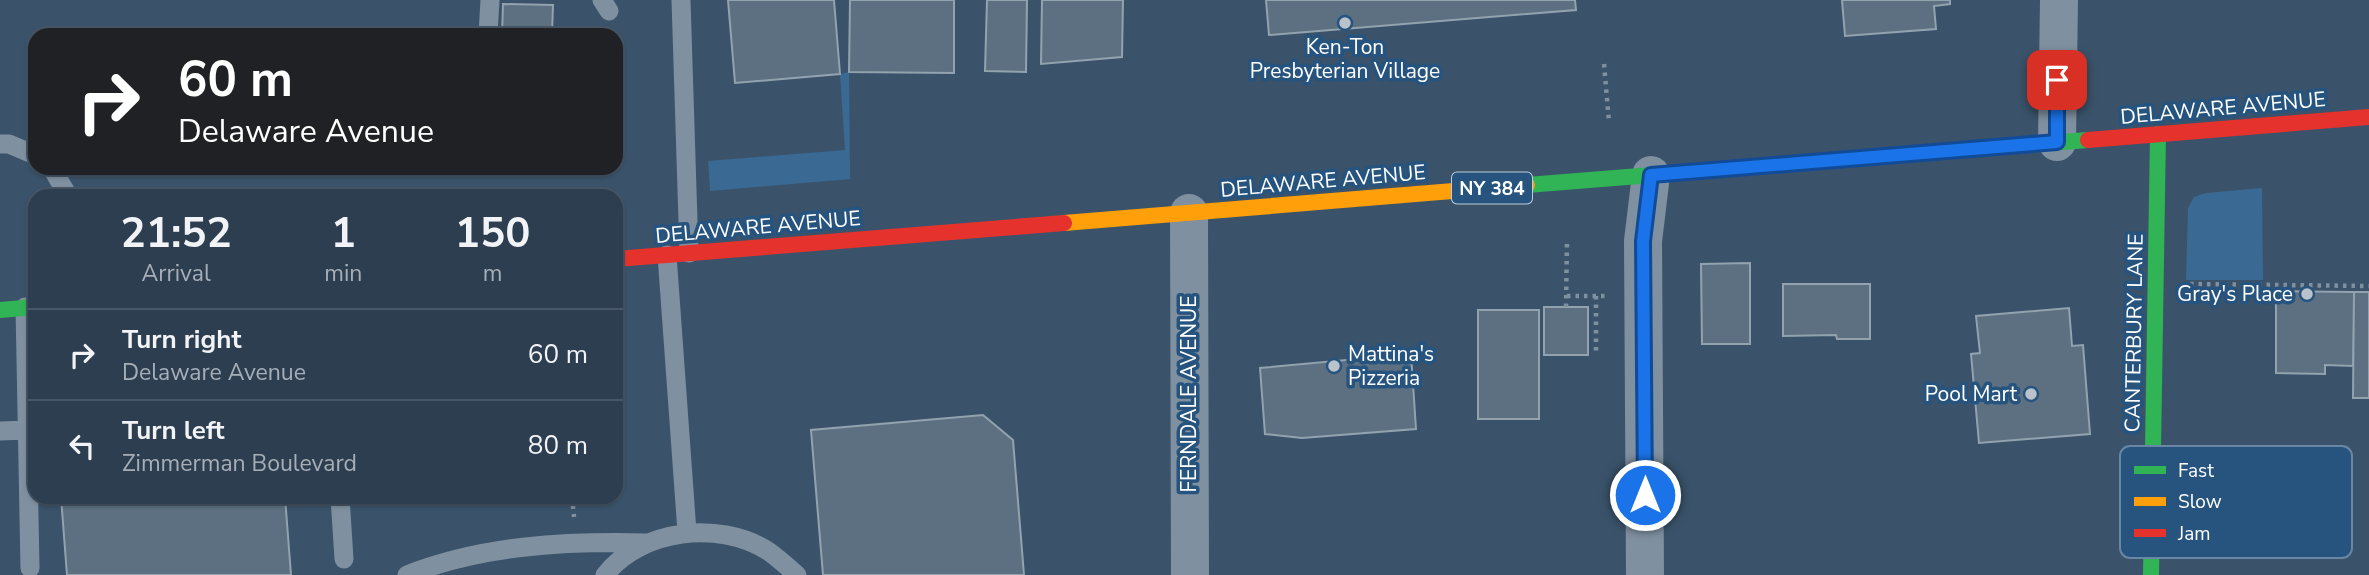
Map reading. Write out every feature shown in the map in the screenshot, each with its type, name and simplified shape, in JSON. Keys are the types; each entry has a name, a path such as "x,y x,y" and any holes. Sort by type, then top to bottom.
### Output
{"main road":[{"name":"DELAWARE AVENUE","path":"623,258 2369,117"},
{"name":"CANTERBURY LANE","path":"2153,446 2158,134"},
{"path":"0,310 28,307"}],"street":[{"path":"2057,142 2059,0"},
{"path":"1646,575 1643,241 1651,175"},
{"name":"FERNDALE AVENUE","path":"1189,212 1190,575"}],"lane":[{"path":"489,28 491,0"},
{"path":"681,0 689,253"},
{"path":"0,144 9,144 28,152"},
{"path":"667,255 687,533"},
{"path":"28,368 28,499"},
{"path":"0,431 26,430"},
{"path":"28,504 30,568"},
{"path":"340,504 344,559"},
{"path":"407,575 480,552 576,543 648,543 687,533 728,535 767,550 797,575"},
{"path":"605,575 613,565 648,543"}],"path":[{"path":"1604,64 1609,122"},
{"path":"1566,307 1567,241"},
{"path":"2183,284 2369,286"},
{"path":"1567,296 1620,296"},
{"path":"1596,296 1596,353"}],"shaded area":[{"path":"849,72 850,179 710,191 708,161 845,150 840,74"},
{"path":"2262,188 2263,280 2186,280 2188,208 2194,197 2206,193"}],"building":[{"path":"728,0 834,0 840,74 735,83"},
{"path":"850,0 954,0 954,73 849,72"},
{"path":"987,0 1027,0 1026,72 985,71"},
{"path":"1042,0 1123,0 1122,57 1041,64"},
{"name":"Ken-Ton Presbyterian Village","path":"1266,0 1575,0 1576,10 1269,35"},
{"path":"1842,0 1950,0 1950,4 1934,6 1936,29 1845,36"},
{"path":"503,4 553,5 552,28 502,28"},
{"path":"1750,263 1750,344 1702,344 1701,264"},
{"path":"1783,284 1870,284 1870,339 1837,339 1836,335 1783,336"},
{"path":"2276,291 2354,292 2353,366 2325,365 2325,374 2276,373"},
{"path":"2354,292 2369,292 2369,398 2353,398"},
{"path":"1544,307 1588,307 1588,355 1544,355"},
{"name":"Pool Mart","path":"2069,308 2072,346 2083,345 2090,434 1979,443 1971,354 1980,353 1976,316"},
{"path":"1478,310 1539,310 1539,419 1478,419"},
{"path":"1411,354 1416,429 1302,438 1265,434 1260,368"},
{"path":"983,415 1013,440 1024,575 823,575 811,430"},
{"path":"62,504 286,504 291,575 67,575"}],"traffic: fast":[{"path":"2153,446 2158,134"},
{"path":"1527,185 2088,140"},
{"path":"0,310 28,308"},
{"path":"2151,558 2151,575"}],"traffic: slow":[{"path":"1064,223 1527,185"}],"traffic: jam":[{"path":"2088,140 2369,117"},
{"path":"623,258 1064,223"}],"place":[{"name":"Ken-Ton Presbyterian Village","path":"1345,23"},
{"name":"Gray's Place","path":"2307,294"},
{"name":"Mattina's Pizzeria","path":"1334,366"},
{"name":"Pool Mart","path":"2031,394"}],"route":[{"path":"1645,495 1643,241 1651,175 2057,142 2057,80"}]}
